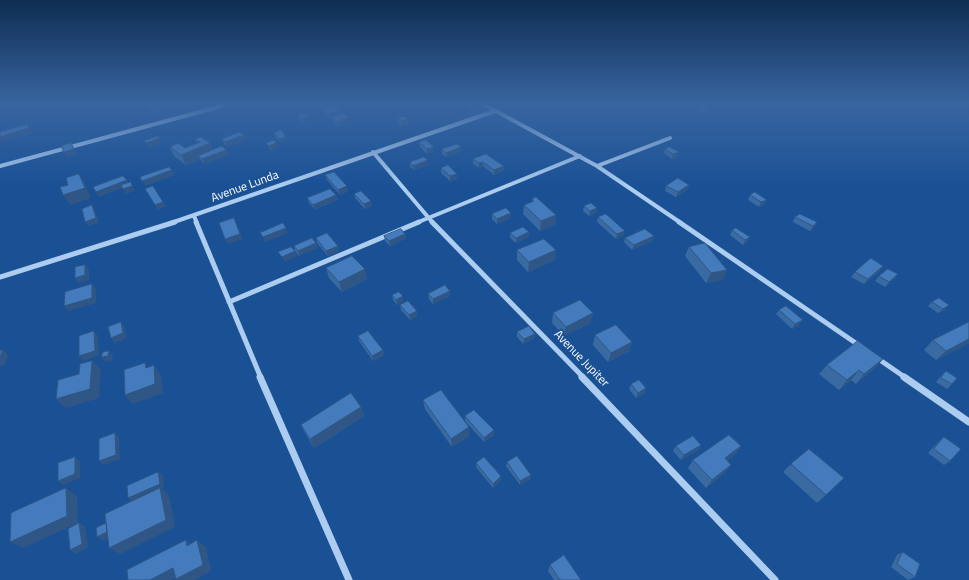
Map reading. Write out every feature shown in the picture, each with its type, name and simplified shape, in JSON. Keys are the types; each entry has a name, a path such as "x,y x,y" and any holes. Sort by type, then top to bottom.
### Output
{"street":[{"path":"0,166 129,131"},
{"name":"Avenue Lunda","path":"0,277 194,216 436,131"},
{"path":"533,131 597,166 867,351"},
{"path":"597,166 670,138"},
{"name":"Avenue Jupiter","path":"373,152 428,218 607,402 775,580"},
{"path":"229,302 580,156"},
{"path":"194,216 250,354 349,580"},
{"path":"875,357 969,422"}],"building":[{"path":"3,131 19,131 0,137 0,132"},
{"path":"282,131 286,137 279,139 274,133"},
{"path":"240,132 244,135 225,142 222,139"},
{"path":"158,136 160,138 146,143 144,141"},
{"path":"201,137 210,143 181,155 170,147 178,143 185,148 200,142 195,139"},
{"path":"274,140 277,143 268,146 266,143"},
{"path":"426,140 434,147 427,149 419,142"},
{"path":"71,143 74,149 64,152 61,146"},
{"path":"457,144 461,147 446,153 442,149"},
{"path":"222,146 226,150 202,159 198,156"},
{"path":"670,147 679,152 673,154 665,149"},
{"path":"486,154 504,166 494,170 483,162 479,163 473,159"},
{"path":"424,157 428,160 413,166 410,162"},
{"path":"448,165 457,174 450,176 441,168"},
{"path":"169,167 172,170 142,181 140,177"},
{"path":"334,172 347,186 338,190 325,175"},
{"path":"79,174 85,188 63,195 60,187 68,185 66,178"},
{"path":"123,176 127,180 96,192 93,187"},
{"path":"678,178 689,185 678,192 666,186"},
{"path":"131,182 132,186 123,189 121,185"},
{"path":"153,186 163,202 155,205 145,189"},
{"path":"330,189 336,195 313,205 307,198"},
{"path":"361,191 371,201 364,204 354,194"},
{"path":"755,192 767,200 761,202 750,195"},
{"path":"536,197 556,215 541,221 524,205 534,201 532,199"},
{"path":"591,203 597,208 590,211 584,206"},
{"path":"92,205 96,218 85,222 82,209"},
{"path":"506,208 511,213 497,219 492,214"},
{"path":"606,214 625,231 617,234 598,217"},
{"path":"800,214 817,222 813,226 795,217"},
{"path":"234,218 240,234 225,239 219,223"},
{"path":"283,223 286,228 263,237 260,233"},
{"path":"523,227 529,232 516,238 510,233"},
{"path":"736,228 750,237 745,240 732,230"},
{"path":"401,229 405,234 389,241 384,236"},
{"path":"645,229 654,236 634,245 625,238"},
{"path":"327,233 338,246 326,251 316,238"},
{"path":"312,238 316,243 298,251 294,246"},
{"path":"544,239 556,250 529,262 517,250"},
{"path":"705,243 727,270 711,273 689,247"},
{"path":"291,247 295,251 282,257 278,252"},
{"path":"352,256 365,269 339,282 326,268"},
{"path":"871,258 883,266 868,279 855,272"},
{"path":"85,265 85,275 75,278 75,267"},
{"path":"888,269 898,274 889,282 879,276"},
{"path":"92,284 92,298 64,306 65,292"},
{"path":"445,285 450,291 433,299 428,294"},
{"path":"399,292 403,296 396,300 392,295"},
{"path":"939,298 949,305 943,309 932,302"},
{"path":"580,300 593,313 566,327 553,313"},
{"path":"408,301 417,311 409,315 400,305"},
{"path":"786,306 803,320 795,324 779,310"},
{"path":"121,322 123,333 111,338 108,327"},
{"path":"969,322 969,339 946,351 933,340"},
{"path":"616,325 632,342 611,353 595,335"},
{"path":"529,326 535,334 524,339 517,332"},
{"path":"94,331 95,351 79,356 79,336"},
{"path":"368,331 383,350 372,356 358,336"},
{"path":"858,341 883,359 864,374 859,370 847,380 827,365"},
{"path":"109,351 108,356 101,357 103,352"},
{"path":"92,361 90,389 56,399 58,380 79,374 80,364"},
{"path":"145,363 146,368 154,365 155,384 125,395 124,370"},
{"path":"946,371 957,378 952,384 941,378"},
{"path":"639,380 646,388 638,393 631,384"},
{"path":"441,390 469,427 451,439 423,400"},
{"path":"351,393 361,407 310,439 301,425"},
{"path":"474,410 494,430 484,438 465,416"},
{"path":"115,433 116,455 99,461 99,439"},
{"path":"729,435 741,446 725,458 731,465 712,480 693,460"},
{"path":"693,436 701,445 684,455 676,446"},
{"path":"944,437 961,449 950,461 934,449"},
{"path":"809,449 844,478 826,495 791,464"},
{"path":"517,456 531,475 520,481 507,462"},
{"path":"75,457 75,474 58,481 58,463"},
{"path":"484,457 501,476 493,484 476,463"},
{"path":"158,472 160,484 128,498 127,486"},
{"path":"66,488 67,516 10,542 11,513"},
{"path":"160,488 166,520 109,548 105,514"},
{"path":"79,523 82,544 70,550 68,529"},
{"path":"106,523 107,532 97,537 96,528"},
{"path":"186,540 187,546 197,540 203,565 176,579 173,568 150,580 128,580 127,570"},
{"path":"903,552 920,564 915,577 897,564"},
{"path":"564,555 581,580 560,580 550,565"}]}
